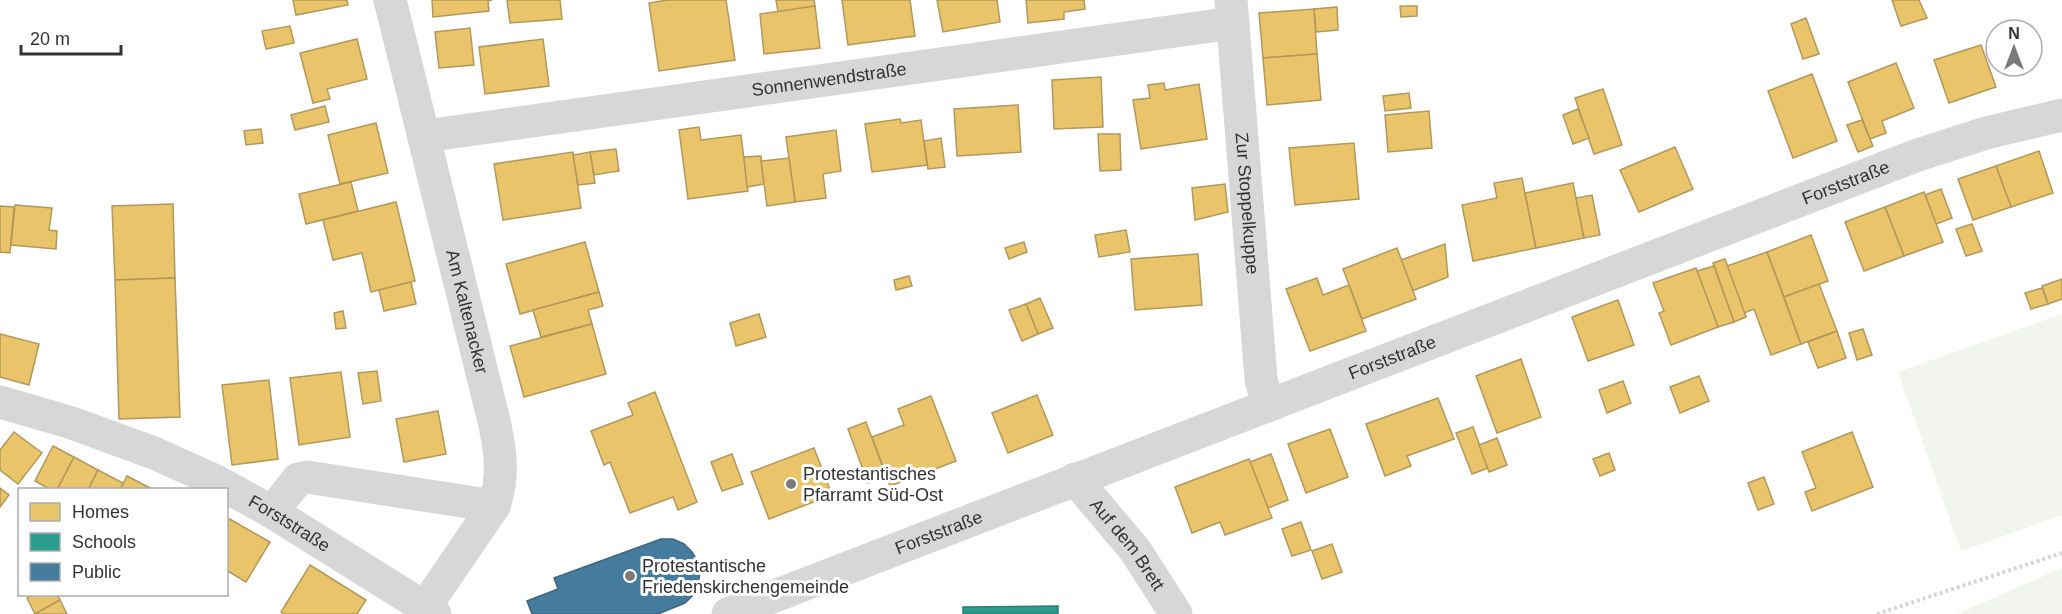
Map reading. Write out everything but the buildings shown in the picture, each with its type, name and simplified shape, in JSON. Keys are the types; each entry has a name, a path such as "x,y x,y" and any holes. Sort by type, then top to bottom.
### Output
{"street":[{"name":"Am Kaltenacker","path":"390,0 499,444 501,470 499,492 494,506 430,610"},
{"name":"Sonnenwendstraße","path":"424,136 1232,12"},
{"name":"Zur Stoppelkuppe","path":"1232,12 1261,379 1268,406"},
{"name":"Forststraße","path":"728,614 1916,156 1986,133 2062,115"},
{"name":"Forststraße","path":"0,402 69,422 154,453 216,481 272,512 430,610"},
{"path":"272,512 298,479 307,477 494,506"},
{"name":"Auf dem Brett","path":"1075,479 1135,550 1176,614"}],"path":[{"path":"1877,614 2062,553"}],"shaded area":[{"path":"2062,314 2062,515 1961,551 1898,372"},
{"path":"2062,568 2062,614 1957,614"}],"place":[{"name":"Protestantisches Pfarramt Süd-Ost","path":"791,484"},
{"name":"Protestantische Friedenskirchengemeinde","path":"630,576"}]}
